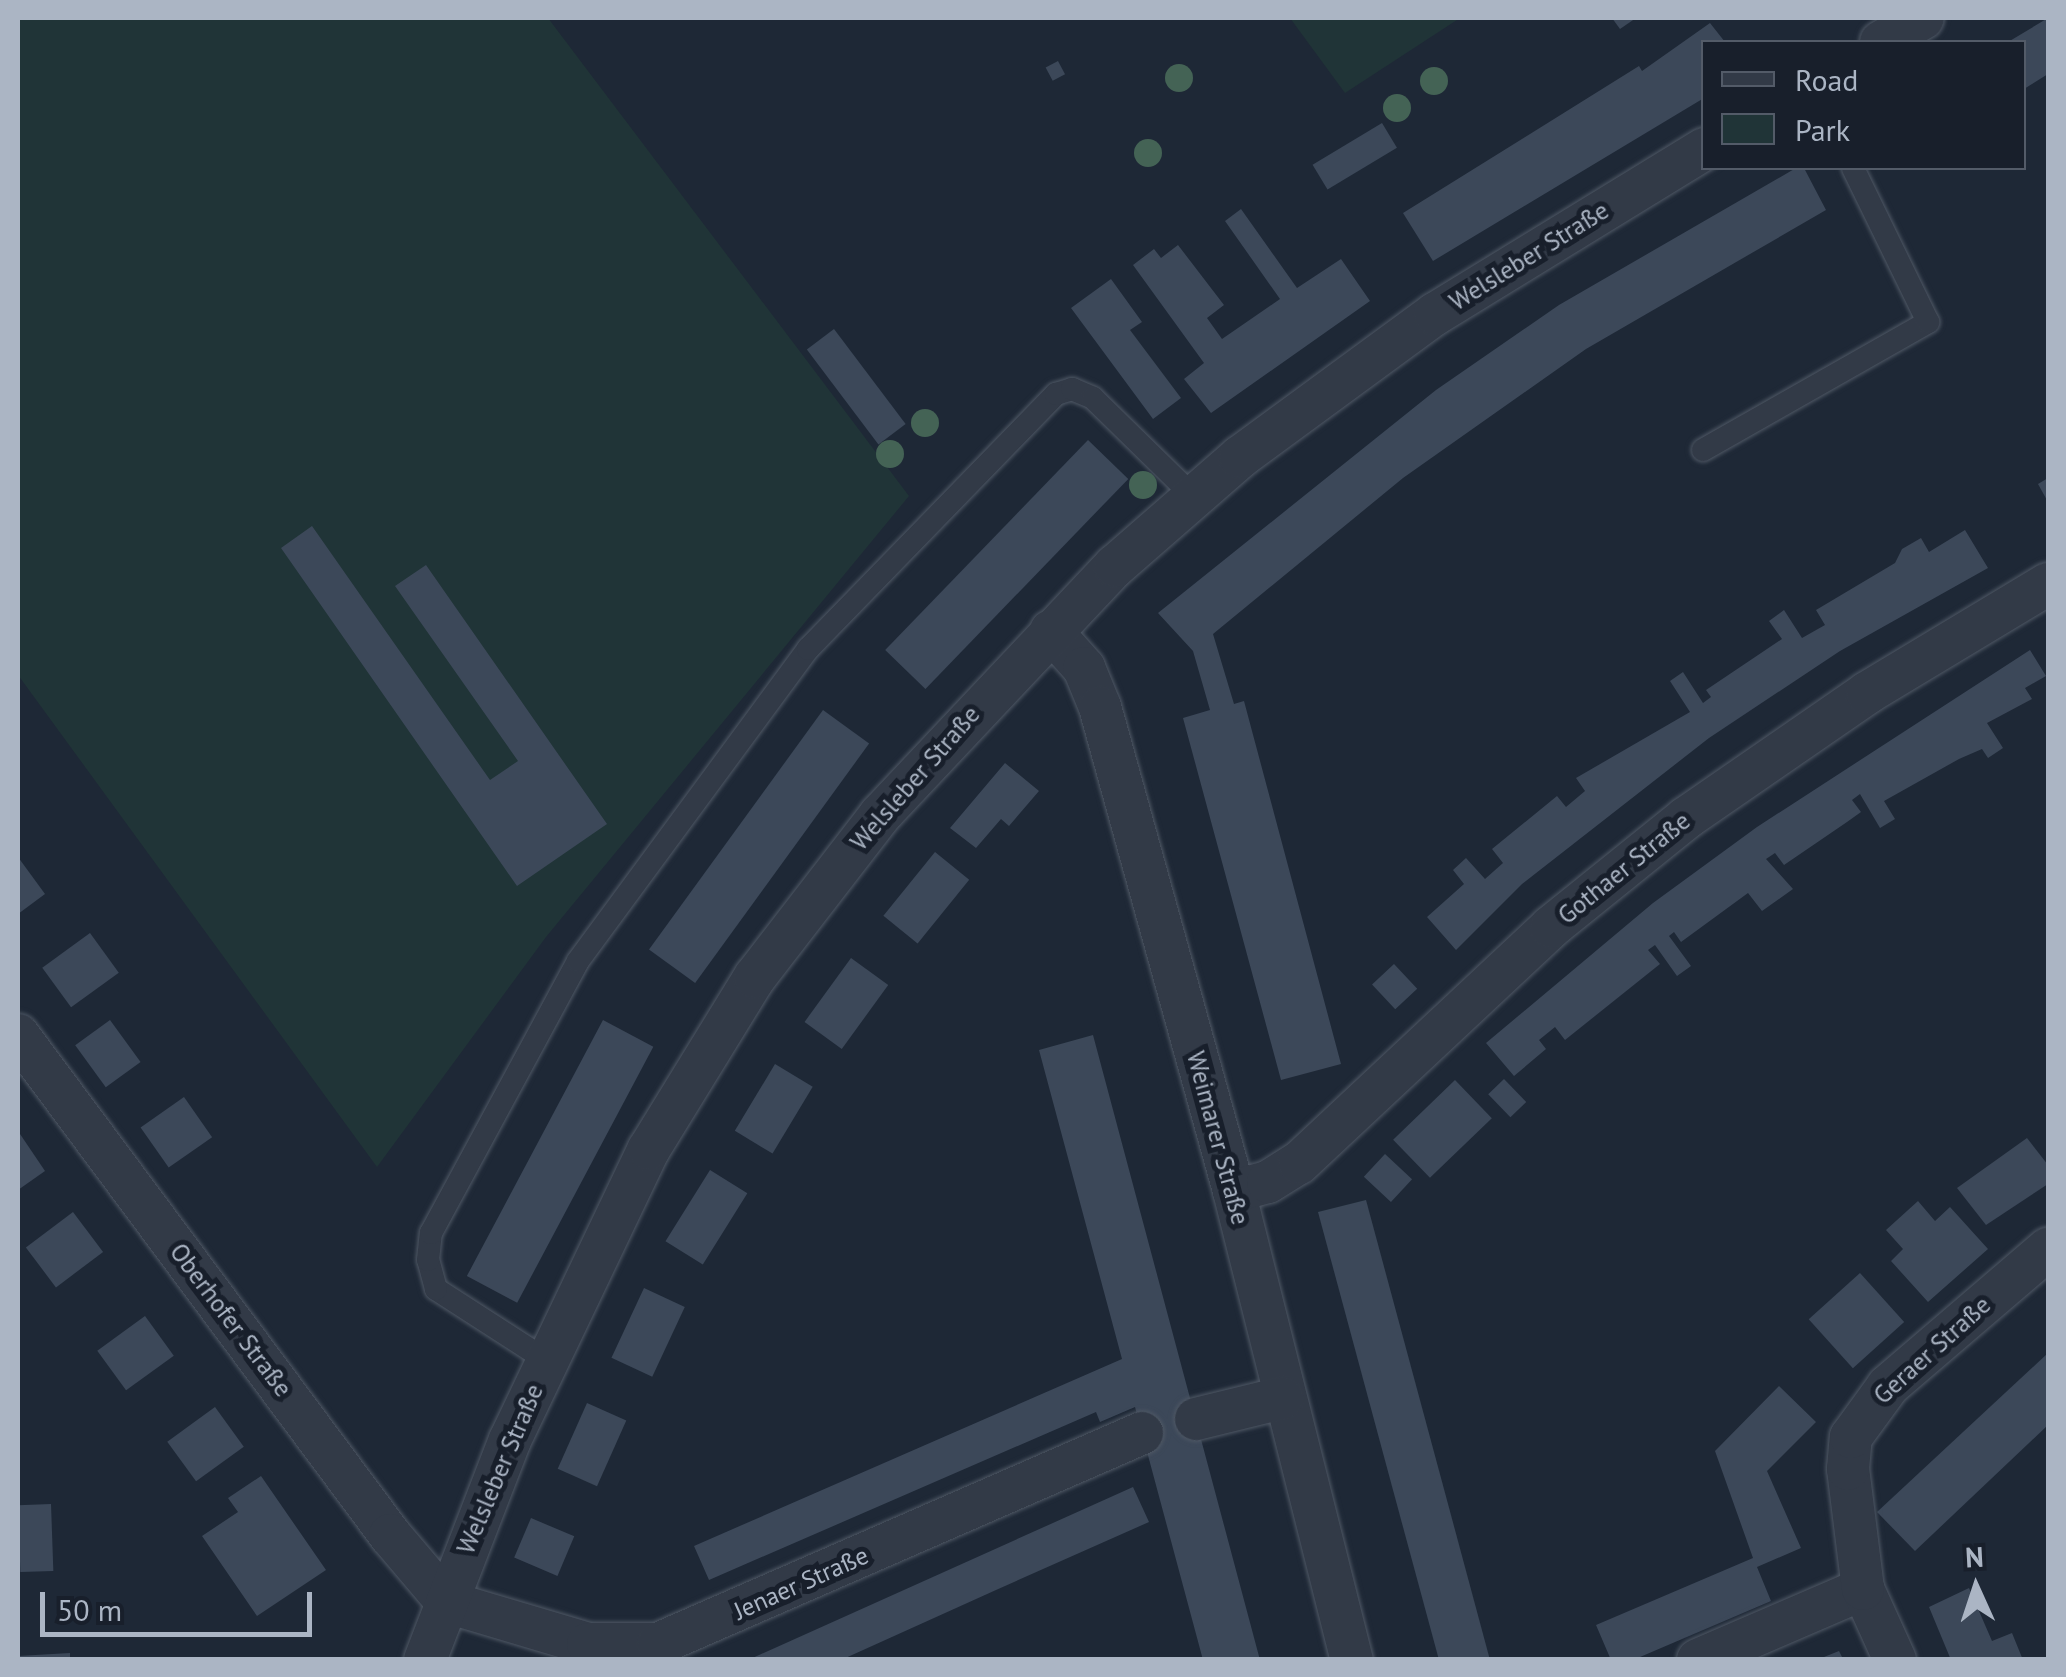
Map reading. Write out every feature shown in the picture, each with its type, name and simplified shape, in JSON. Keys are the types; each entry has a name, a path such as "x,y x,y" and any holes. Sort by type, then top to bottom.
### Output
{"street":[{"path":"1884,40 1923,18"},
{"name":"Welsleber Straße","path":"425,1660 546,1360 650,1149 755,978 892,801 1051,631 1193,496 1434,314 1701,151"},
{"name":"Gothaer Straße","path":"1234,1191 1268,1182 1298,1162 1551,926 1686,818 1867,693 2045,596"},
{"name":"Weimarer Straße","path":"1051,631 1084,668 1100,707 1234,1191 1282,1398 1352,1660"},
{"name":"Oberhofer Straße","path":"18,1035 390,1535 447,1602"},
{"name":"Geraer Straße","path":"1895,1660 1864,1588 1848,1459 1857,1422 1888,1386 2048,1250"},
{"path":"1196,1419 1282,1398"},
{"name":"Jenaer Straße","path":"447,1602 588,1644 658,1644 1142,1433"},
{"path":"1698,1660 1864,1588"}],"lane":[{"path":"1703,450 1928,322 1854,170"},
{"path":"546,1360 436,1289 428,1260 431,1233 578,961 808,648 1056,394 1072,389 1093,398 1193,496"}],"green space":[{"path":"18,18 548,18 909,496 546,937 377,1167 18,675"},
{"path":"1290,18 1460,18 1345,93"}],"building":[{"path":"1612,18 1636,18 1620,29"},
{"path":"2048,18 2048,74 2026,88 2026,40 2011,40"},
{"path":"1710,23 1723,40 1701,40 1701,100 1433,261 1403,213 1639,66 1642,71"},
{"path":"1058,61 1065,74 1053,81 1046,68"},
{"path":"1382,123 1397,148 1328,190 1313,165"},
{"path":"1793,170 1805,170 1826,210 1586,349 1403,478 1213,634 1234,704 1244,701 1341,1064 1281,1080 1183,718 1210,710 1193,651 1158,613 1436,390 1559,305"},
{"path":"1241,209 1297,288 1341,259 1370,301 1211,413 1184,379 1204,363 1133,265 1154,249 1161,258 1178,245 1224,305 1207,318 1222,339 1280,299 1225,221"},
{"path":"1111,279 1142,322 1130,330 1181,398 1153,419 1071,308"},
{"path":"834,329 906,424 878,444 807,349"},
{"path":"1088,440 1128,479 925,689 885,650"},
{"path":"2048,478 2048,502 2038,484"},
{"path":"312,526 490,780 518,761 395,586 426,565 607,824 517,886 281,548"},
{"path":"1965,530 1988,568 1840,651 1709,738 1522,884 1456,950 1427,917 1464,884 1453,870 1466,858 1485,879 1503,863 1492,849 1557,796 1566,807 1585,791 1576,778 1690,712 1670,681 1683,672 1703,703 1711,697 1706,690 1782,639 1769,621 1784,610 1802,638 1825,625 1816,610 1895,563 1902,549 1921,538 1929,552"},
{"path":"2030,650 2046,676 2025,688 2032,699 1987,723 2003,748 1988,758 1982,749 1959,759 1884,801 1895,819 1880,828 1860,794 1852,800 1861,812 1847,822 1784,865 1775,853 1766,859 1793,889 1762,911 1748,893 1681,942 1674,932 1669,936 1691,966 1677,976 1655,945 1648,950 1660,964 1565,1040 1555,1027 1539,1040 1546,1049 1514,1076 1486,1043 1653,903 1757,827"},
{"path":"823,710 869,744 695,983 649,949"},
{"path":"1005,763 1039,791 1009,826 1001,819 976,848 950,828"},
{"path":"935,852 969,880 918,943 883,916"},
{"path":"18,857 45,894 18,914"},
{"path":"90,933 119,973 71,1007 42,968"},
{"path":"851,958 888,985 842,1049 805,1022"},
{"path":"1394,964 1417,989 1395,1009 1372,984"},
{"path":"110,1020 141,1062 106,1087 75,1045"},
{"path":"603,1020 653,1047 517,1303 467,1276"},
{"path":"1093,1035 1260,1660 1203,1660 1135,1407 1100,1422 1096,1412 709,1580 694,1546 1122,1359 1039,1050"},
{"path":"775,1064 813,1087 773,1154 735,1131"},
{"path":"1504,1079 1526,1102 1510,1117 1488,1094"},
{"path":"1455,1080 1492,1118 1430,1178 1393,1140"},
{"path":"184,1097 212,1137 169,1168 141,1127"},
{"path":"18,1131 45,1171 18,1190"},
{"path":"2027,1138 2048,1165 2048,1184 1986,1225 1957,1188"},
{"path":"1385,1154 1412,1179 1391,1202 1364,1177"},
{"path":"710,1170 747,1193 703,1265 665,1241"},
{"path":"1366,1200 1490,1660 1439,1660 1318,1212"},
{"path":"1918,1201 1935,1221 1950,1207 1988,1249 1928,1302 1891,1261 1903,1249 1886,1230"},
{"path":"73,1212 103,1252 56,1287 26,1248"},
{"path":"1860,1273 1904,1322 1853,1368 1809,1319"},
{"path":"644,1288 685,1307 652,1377 611,1358"},
{"path":"145,1316 174,1356 126,1390 97,1351"},
{"path":"2048,1353 2048,1425 1915,1551 1877,1512"},
{"path":"1779,1386 1816,1422 1767,1471 1801,1548 1757,1567 1771,1601 1633,1660 1611,1660 1596,1625 1753,1558 1715,1451"},
{"path":"587,1403 626,1420 597,1486 558,1469"},
{"path":"215,1407 244,1447 196,1481 167,1442"},
{"path":"261,1476 326,1570 257,1616 202,1536 238,1512 228,1498"},
{"path":"1133,1487 1149,1522 841,1660 748,1660"},
{"path":"51,1504 53,1571 20,1572 18,1505"},
{"path":"531,1518 574,1536 557,1576 514,1558"},
{"path":"1969,1588 1992,1641 2012,1633 2023,1660 1951,1660 1929,1607"},
{"path":"1839,1651 1843,1659 1819,1659"},
{"path":"70,1653 70,1660 18,1660 18,1656"}]}
